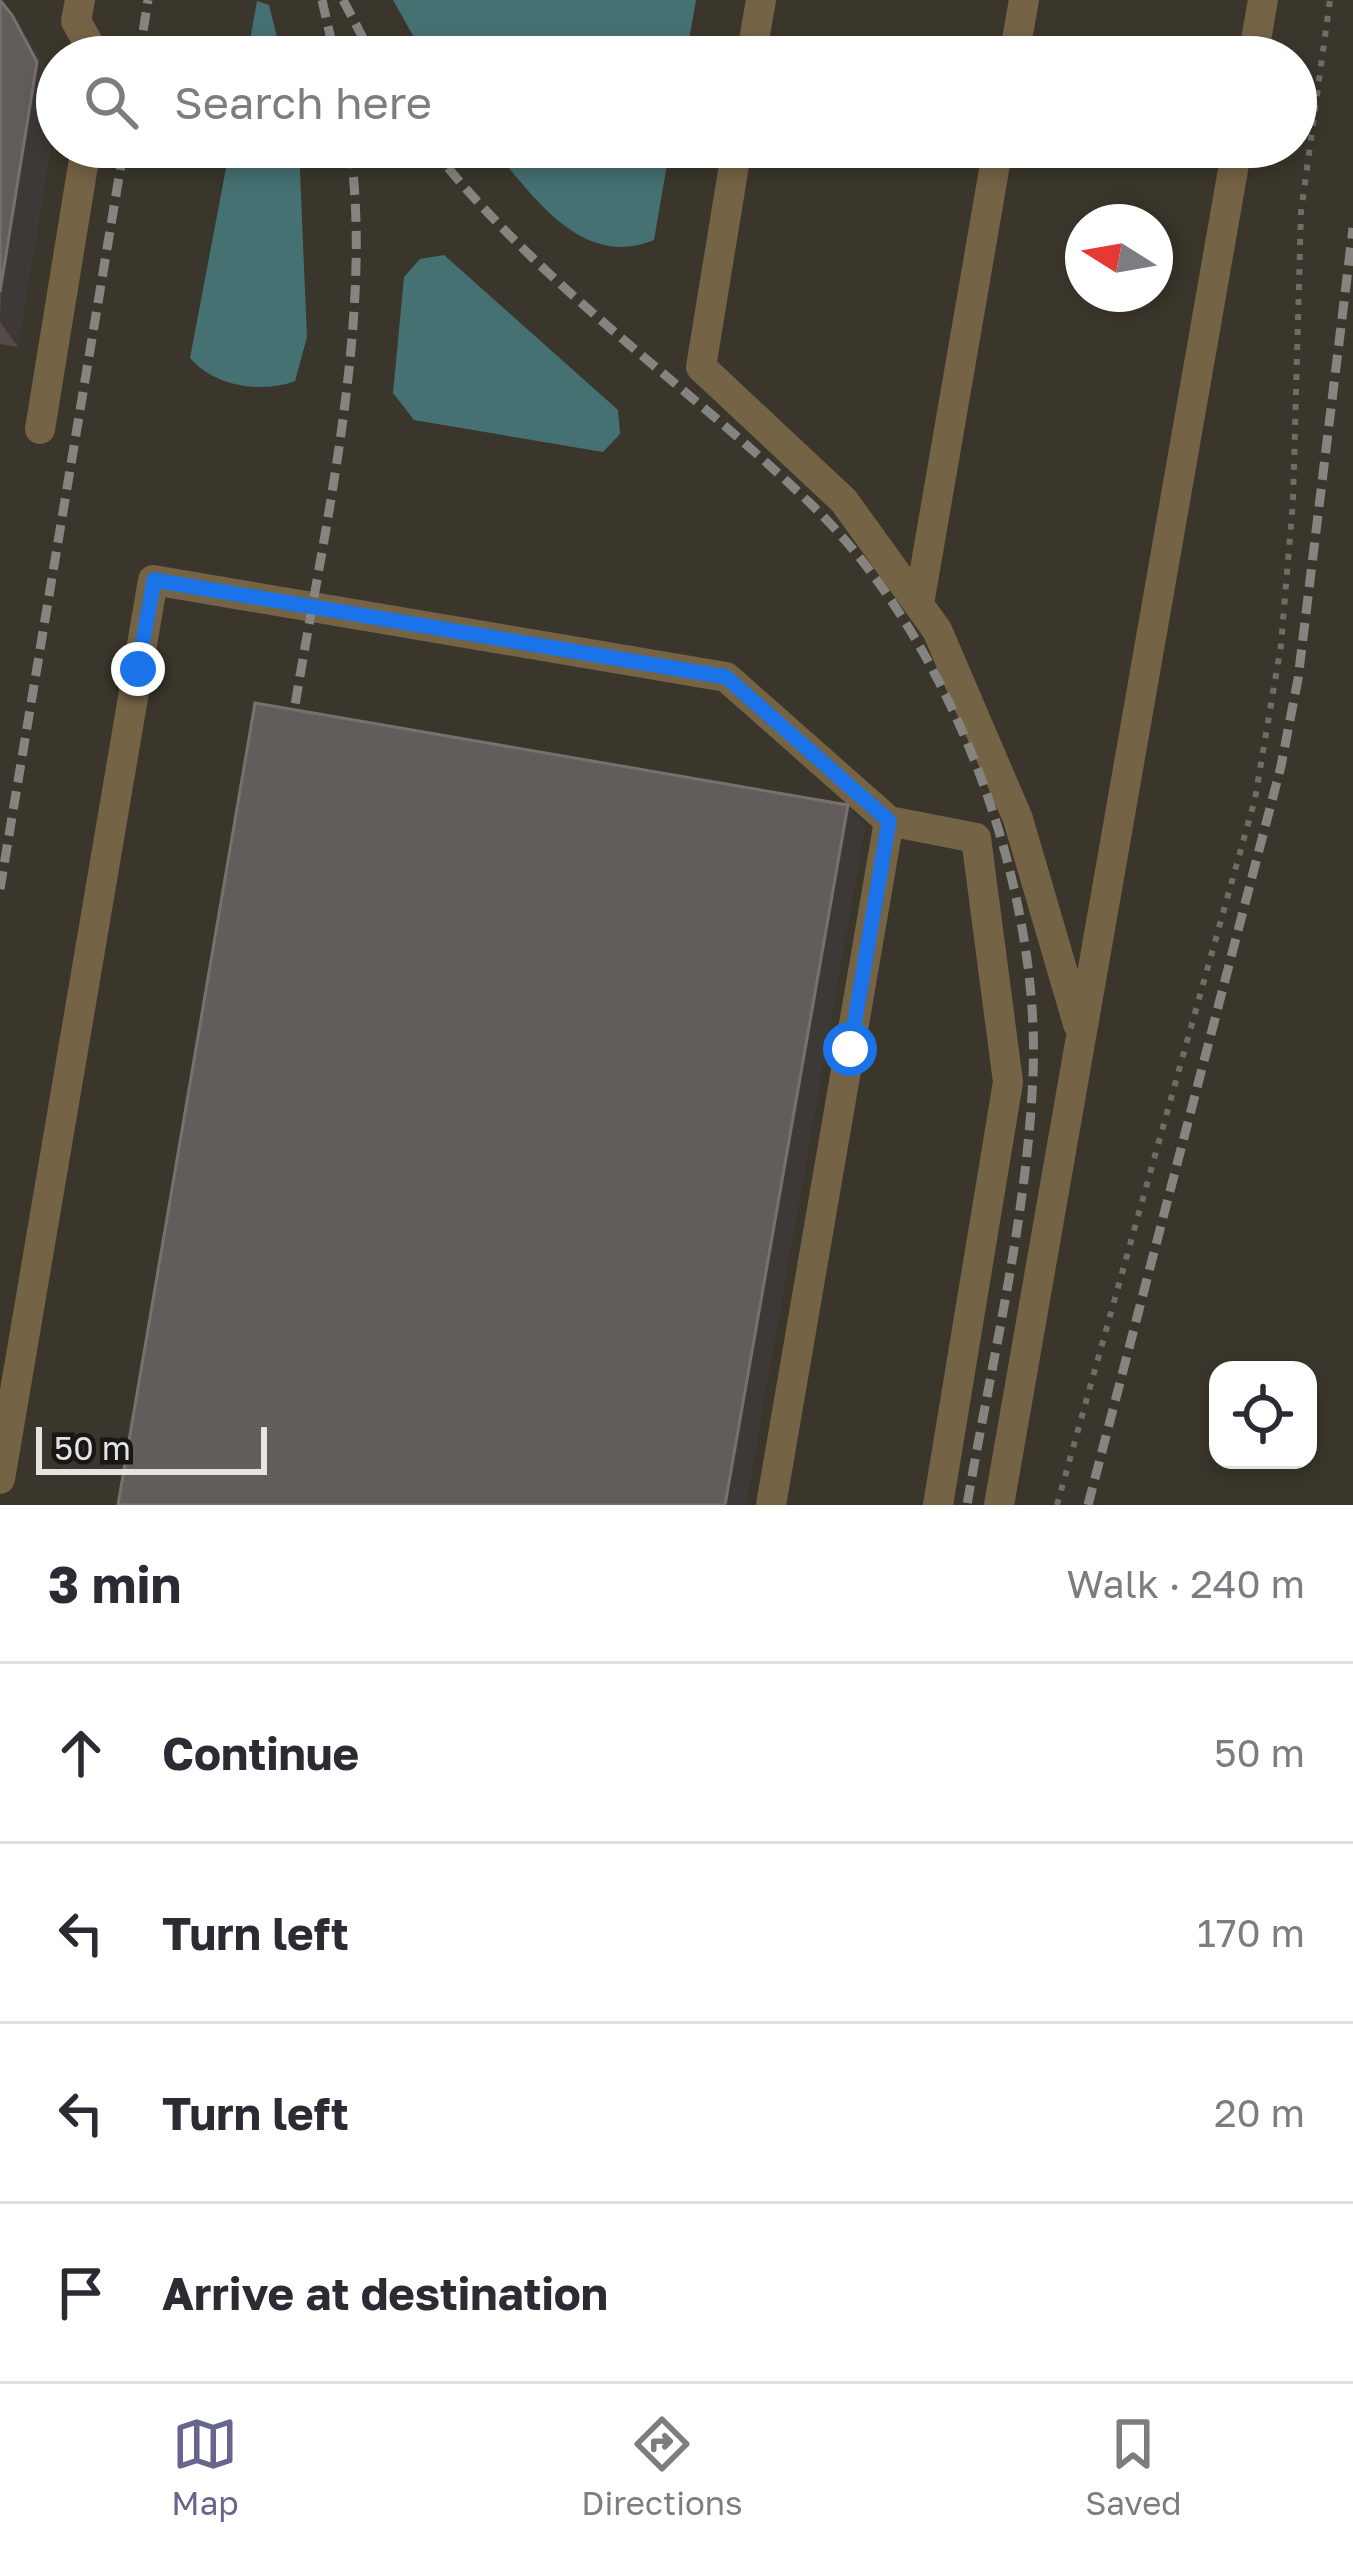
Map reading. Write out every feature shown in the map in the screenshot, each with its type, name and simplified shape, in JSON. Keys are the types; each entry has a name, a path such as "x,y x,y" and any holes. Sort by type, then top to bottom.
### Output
{"lane":[{"path":"85,36 72,7 106,0"},
{"path":"755,36 761,0"},
{"path":"1018,36 1024,0"},
{"path":"1257,36 1263,0"},
{"path":"40,429 83,168"},
{"path":"733,168 700,368 844,502 937,630 1018,819 1081,1035"},
{"path":"919,604 994,168"},
{"path":"999,1505 1233,168"},
{"path":"0,1479 154,580 726,677 889,821 976,838 1008,1082 938,1505"},
{"path":"771,1505 889,821"}],"path":[{"path":"1317,95 1330,0"},
{"path":"1057,1505 1255,799 1281,645 1293,501 1301,212 1307,168"}],"shaded area":[{"path":"0,0 1353,0 1353,1505 0,1505"}],"water":[{"path":"393,0 696,0 690,36 413,36"},
{"path":"257,1 269,5 277,36 251,36"},
{"path":"226,168 300,168 307,337 295,381 268,387 239,385 212,375 190,358"},
{"path":"509,168 666,168 654,240 628,247 604,245 582,237 542,206"},
{"path":"444,255 618,410 620,434 603,452 414,420 393,393 404,277 420,259"}],"building":[{"path":"0,0 36,60 36,68 0,292"},
{"path":"255,703 848,805 725,1505 118,1505"}],"railway":[{"path":"142,36 148,0"},
{"path":"322,0 330,36"},
{"path":"343,0 362,36"},
{"path":"0,889 120,168"},
{"path":"291,730 350,362 356,216 352,168"},
{"path":"449,168 520,246 813,506 862,561 907,625 978,769 1021,924 1032,1001 1033,1075 1016,1237 967,1505"},
{"path":"1088,1505 1281,766 1298,679 1353,228"}],"route":[{"path":"138,669 154,580 726,677 889,821 850,1049"}]}
